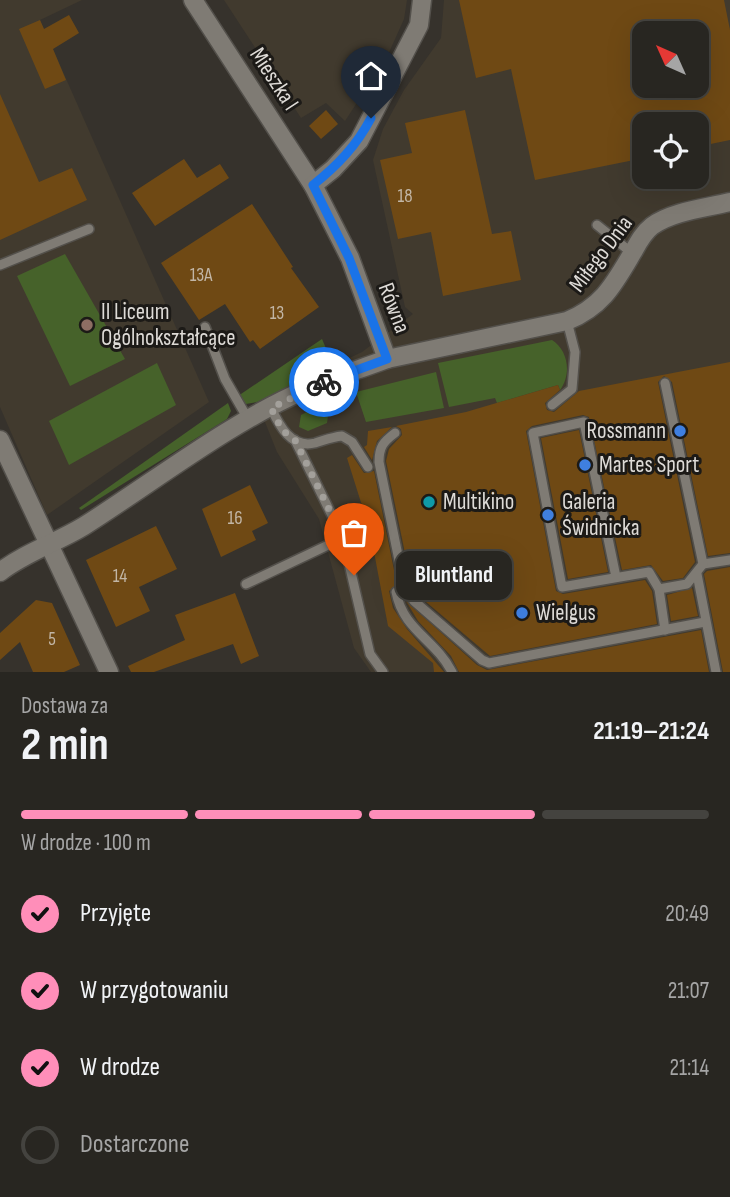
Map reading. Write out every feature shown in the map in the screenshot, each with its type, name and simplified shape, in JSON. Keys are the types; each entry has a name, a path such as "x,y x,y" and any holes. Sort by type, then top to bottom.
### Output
{"street":[{"name":"Mieszka I","path":"193,0 313,185"},
{"path":"313,185 333,169 359,141 419,25 422,0"},
{"name":"Równa","path":"0,572 18,558 50,545 271,408 306,389 387,359 349,258 313,185"},
{"name":"Miłego Dnia","path":"387,359 567,321 589,312 606,296 652,226 669,217 730,202"},
{"path":"0,440 109,672"}],"lane":[{"path":"597,225 632,253"},
{"path":"0,265 89,229"},
{"path":"552,405 572,389 575,352 567,321"},
{"path":"205,327 225,379 249,421"},
{"path":"659,589 687,584 703,564 665,383"},
{"path":"271,408 282,430 295,440 312,444 342,436 352,442 369,467"},
{"path":"616,578 584,422 533,433 562,587 616,578 649,572 659,589 665,630"},
{"path":"394,433 383,441 379,450 379,462 404,585 414,601 482,660 489,663 705,622"},
{"path":"295,440 343,538 370,654 383,672"},
{"path":"246,584 343,538"},
{"path":"703,564 730,559"},
{"path":"697,574 716,672"},
{"path":"396,592 399,610 408,624 445,659 452,672"}],"shaded area":[{"name":"II Liceum Ogólnokształcące","path":"0,0 82,0 40,20 209,402 47,515 0,407"},
{"path":"224,0 407,0 404,19 387,57 345,121 326,103 301,118"},
{"path":"444,0 730,0 730,672 371,672 354,648 319,519 277,452 257,402 362,352 413,314 405,307 373,160 383,129 404,90 441,38"}],"green space":[{"path":"65,254 125,359 70,386 17,276"},
{"path":"322,339 333,365 257,402 246,404 238,396"},
{"path":"552,340 565,356 566,377 560,390 558,385 497,403 495,398 449,407 438,363"},
{"path":"157,363 176,405 69,465 49,421"},
{"path":"436,372 444,408 366,422 356,392"},
{"path":"330,402 327,423 308,431 299,427 301,415"},
{"path":"228,403 231,411 227,419 81,510 79,508"}],"building":[{"path":"459,0 724,0 730,30 730,140 709,144 709,112 632,112 632,160 535,180 511,69 476,78"},
{"path":"69,15 79,33 53,49 66,80 45,89 19,29 40,20 44,29"},
{"path":"0,94 39,182 72,168 87,200 0,240"},
{"path":"326,110 338,124 321,139 309,126"},
{"path":"465,110 492,234 511,231 521,280 443,296 431,232 398,239 380,160 412,153 405,123"},
{"path":"184,159 197,178 220,164 229,178 155,226 132,193"},
{"path":"252,204 293,267 291,268 319,307 260,349 253,340 250,342 225,304 199,320 161,263"},
{"name":"Galeria Świdnicka","path":"730,362 730,553 708,556 672,382 664,376 658,382 695,562 683,578 663,581 651,565 622,570 589,417 583,415 532,426 526,431 556,591 563,594 645,580 652,591 657,624 490,656 419,596 411,582 386,461 389,449 402,435 401,429 396,426 466,412 558,385 560,390 545,403 547,410 554,412 579,391"},
{"path":"392,427 377,441 372,460 364,447 367,445 368,431"},
{"path":"579,430 608,572 568,579 541,438"},
{"path":"352,455 364,473 374,471 397,585 389,591 393,608 407,629 444,672 434,672 433,663 388,626 370,531 347,458"},
{"path":"250,485 268,523 252,531 256,540 221,557 202,509"},
{"path":"156,526 177,569 139,587 150,611 116,627 86,560"},
{"path":"730,567 730,672 723,672 704,574 707,571"},
{"path":"692,588 698,616 671,621 667,595"},
{"path":"235,593 259,656 241,664 233,644 154,672 131,672 128,666 185,640 175,615"},
{"path":"36,600 52,603 80,665 64,672 33,672 20,642 0,660 0,633"},
{"path":"406,601 477,665 487,670 701,630 709,672 459,672 451,656 418,621"}],"way so far":[{"path":"324,382 271,408 282,430 295,440 343,538 354,575"}],"place":[{"name":"II Liceum Ogólnokształcące","path":"87,325"},
{"name":"Rossmann","path":"680,431"},
{"name":"Martes Sport","path":"585,465"},
{"name":"Multikino","path":"429,502"},
{"name":"Galeria Świdnicka","path":"548,515"},
{"name":"Bluntland","path":"354,575"},
{"name":"Wielgus","path":"522,613"}],"route":[{"path":"324,382 387,359 349,258 329,212 313,185 333,169 359,141 371,118"}]}
